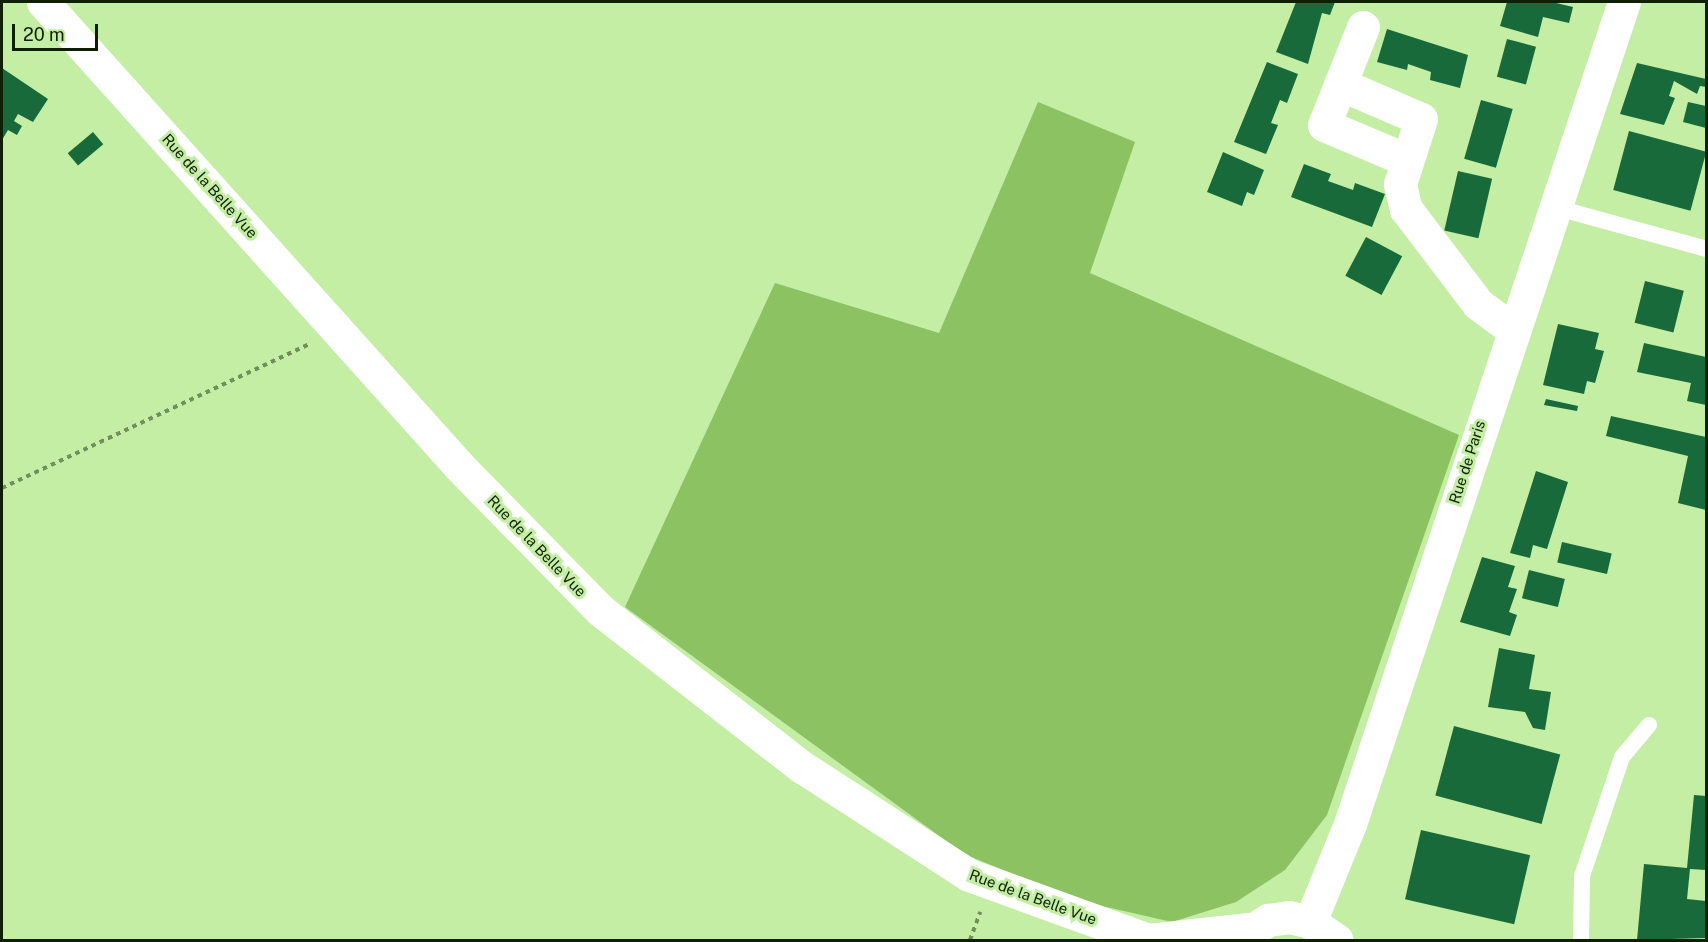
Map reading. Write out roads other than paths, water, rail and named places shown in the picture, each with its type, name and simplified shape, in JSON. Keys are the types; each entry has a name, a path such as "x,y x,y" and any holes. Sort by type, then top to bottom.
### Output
{"street":[{"name":"Rue de la Belle Vue","path":"43,2 459,466 600,610 802,767 969,875 1148,940 1242,935 1289,917 1310,922"},
{"name":"Rue de Paris","path":"1310,922 1350,824 1512,329 1624,2"},
{"path":"1363,27 1324,125 1407,160"},
{"path":"1340,84 1421,119 1400,184 1406,209 1478,304 1512,329"},
{"path":"1310,922 1337,940"}],"lane":[{"path":"1554,207 1707,249"},
{"path":"1581,940 1582,876 1622,757 1649,724"}]}
